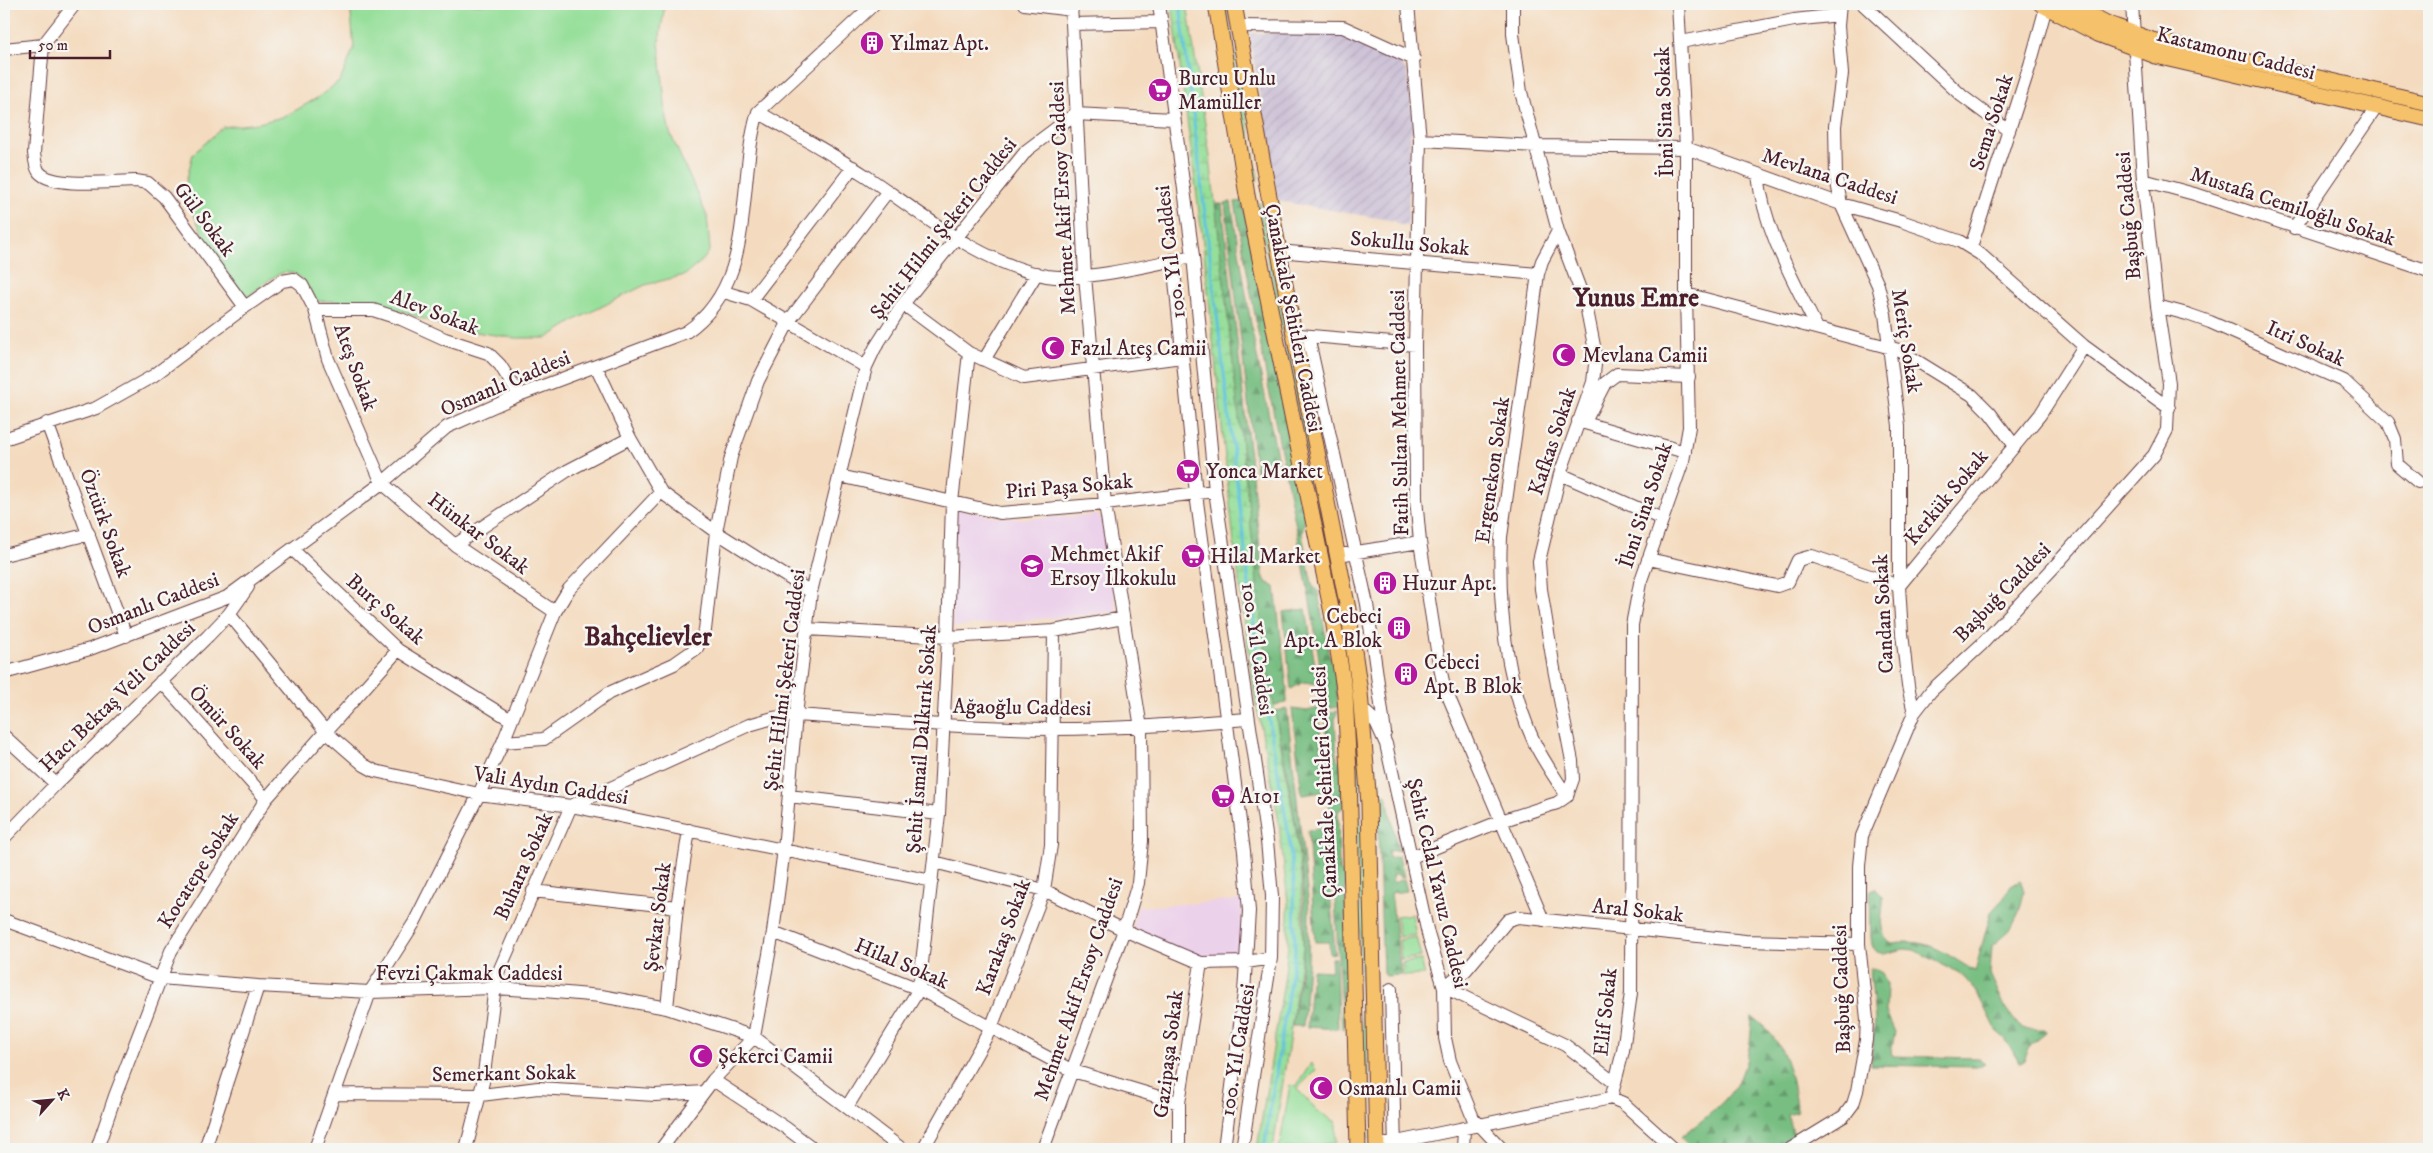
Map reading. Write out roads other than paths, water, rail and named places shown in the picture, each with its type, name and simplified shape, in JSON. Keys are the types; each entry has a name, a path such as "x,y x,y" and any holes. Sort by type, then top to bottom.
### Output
{"main road":[{"name":"Çanakkale Şehitleri Caddesi","path":"1216,4 1247,195 1330,603 1345,695 1349,772 1359,1149"},
{"name":"Çanakkale Şehitleri Caddesi","path":"1234,4 1278,251 1301,335 1348,609 1360,692 1369,814 1377,1148"},
{"name":"Kastamonu Caddesi","path":"2070,4 2135,42 2173,61 2429,119"},
{"name":"Kastamonu Caddesi","path":"2043,6 2098,34 2429,103"},
{"path":"1247,195 1267,191"},
{"path":"1345,695 1360,692"},
{"path":"1359,1149 1377,1148"}],"street":[{"path":"4,49 43,45 75,4"},
{"path":"874,4 758,112 852,168 956,237 1010,266 1048,276 1085,276 1192,256"},
{"path":"1024,4 1071,7"},
{"name":"100. Yıl Caddesi","path":"1159,4 1192,256 1215,491 1270,868 1273,928 1271,958 1242,1149"},
{"name":"Fatih Sultan Mehmet Caddesi","path":"1408,4 1420,140 1415,345 1416,489 1420,542 1444,686 1543,920"},
{"name":"Kafkas Sokak","path":"1513,4 1513,34 1517,75 1558,231 1586,304 1595,343 1596,368 1593,382 1581,422 1560,474 1541,547 1539,573 1554,669 1574,772 1572,786 1567,796"},
{"name":"İbni Sina Sokak","path":"1630,929 1632,625 1640,582 1685,452 1689,426 1686,294 1686,148 1678,4"},
{"path":"1863,4 1962,96 2009,131"},
{"name":"Başbuğ Caddesi","path":"1790,1149 1835,1123 1853,1104 1861,1077 1866,1040 1866,1019 1859,944 1859,866 1862,836 1914,713 1931,691 1982,644 2054,567 2154,455 2167,430 2169,408 2168,383 2157,306 2143,180 2132,4"},
{"name":"Sema Sokak","path":"1971,247 2009,131 2043,6"},
{"name":"Mehmet Akif Ersoy Caddesi","path":"1043,1149 1124,930 1141,864 1141,728 1105,504 1085,276 1071,7"},
{"path":"1681,42 1840,9"},
{"name":"Meriç Sokak","path":"1840,9 1842,74 1834,140 1836,178 1841,204 1878,285 1900,426 1900,513"},
{"path":"1072,24 1161,22"},
{"path":"1238,26 1348,28 1414,59"},
{"name":"Gül Sokak","path":"43,45 34,153 35,165 40,173 59,182 136,181 148,183 164,197 245,307"},
{"path":"2294,228 2376,108"},
{"name":"Osmanlı Caddesi","path":"4,673 90,650 212,604 254,578 382,483 447,427 519,395 686,332 706,316 724,292 736,253 753,129 758,112"},
{"path":"1076,114 1173,118"},
{"name":"Şehit Hilmi Şekeri Caddesi","path":"754,1037 773,932 784,849 796,715 811,592 866,367 875,348 903,304 1027,150 1076,114"},
{"name":"Mevlana Caddesi","path":"1420,140 1536,146 1686,148 1841,204 1901,221 1971,247 2084,346 2169,408"},
{"path":"751,300 852,168"},
{"path":"1758,175 1762,203 1772,235 1817,328"},
{"name":"Mustafa Cemiloğlu Sokak","path":"2143,180 2198,195 2429,271"},
{"path":"503,742 544,739 608,693 674,664 697,648 705,630 716,532 731,457 740,427 758,381 789,321 888,191"},
{"name":"Ergenekon Sokak","path":"1558,231 1542,261 1538,274 1501,537 1500,602 1506,648 1528,726 1540,753 1567,796"},
{"name":"Sokullu Sokak","path":"1278,251 1538,274"},
{"name":"100. Yıl Caddesi","path":"1173,260 1196,494 1248,895 1250,933 1224,1149"},
{"path":"984,360 1037,273"},
{"name":"Ateş Sokak","path":"245,307 282,281 294,279 302,286 315,310 328,359 382,483"},
{"path":"724,292 751,300 866,367"},
{"path":"1686,294 1889,346 1972,395 1990,413 2015,446"},
{"path":"903,304 969,353 1024,378 1182,357"},
{"name":"Itri Sokak","path":"2157,306 2210,322 2344,381 2388,422 2395,439 2397,464 2418,482"},
{"path":"4,439 96,408 153,376 245,307"},
{"name":"Alev Sokak","path":"315,310 373,310 445,339 488,353 500,365 519,395"},
{"path":"1301,335 1415,345"},
{"name":"Çanakkale Şehitleri Caddesi","path":"1301,335 1356,552 1371,631 1386,744"},
{"name":"Kerkük Sokak","path":"1899,586 2040,415 2084,346"},
{"name":"Şehit İsmail Dalkırık Sokak","path":"847,1107 919,989 939,814 942,725 948,637 952,502 969,353"},
{"path":"596,366 630,438 660,492 716,532 811,592"},
{"path":"1685,452 1581,422 1605,383 1617,374 1688,377"},
{"name":"Öztürk Sokak","path":"47,424 126,636"},
{"path":"456,545 567,471 630,438"},
{"path":"1560,474 1662,519"},
{"name":"Piri Paşa Sokak","path":"840,476 1000,513 1105,504 1215,491"},
{"name":"Hünkar Sokak","path":"382,483 456,545 555,612"},
{"path":"315,1149 370,992 414,924 479,794 503,742 555,612 569,589 660,492"},
{"name":"Candan Sokak","path":"1900,513 1899,586 1906,674 1914,713"},
{"path":"4,555 89,534"},
{"path":"1338,555 1420,542"},
{"name":"Burç Sokak","path":"293,550 398,650 511,720"},
{"path":"1648,559 1771,586 1782,586 1788,582 1798,560 1812,556 1899,586"},
{"name":"Hacı Bektaş Veli Caddesi","path":"4,838 56,784 229,614 254,578"},
{"name":"Vali Aydın Caddesi","path":"229,614 326,732 364,765 375,771 479,794 571,806 932,881"},
{"path":"807,629 948,637 1054,630 1123,618"},
{"name":"Karakaş Sokak","path":"923,1149 991,1028 1044,890 1051,845 1054,630"},
{"name":"Kocatepe Sokak","path":"97,1149 115,1096 171,951 266,799 398,650"},
{"name":"Ömür Sokak","path":"160,681 266,799"},
{"name":"Şehit Celal Yavuz Caddesi","path":"1362,709 1376,722 1386,744 1428,934 1444,987 1444,1023 1448,1055 1461,1092 1478,1126 1502,1149"},
{"name":"Ağaoğlu Caddesi","path":"796,715 942,725 1053,729 1141,728 1247,719"},
{"name":"Buhara Sokak","path":"466,1149 481,1096 494,988 500,967 571,806 749,725 773,718 796,715"},
{"path":"4,736 56,784"},
{"path":"790,796 939,814"},
{"path":"1412,857 1501,821 1557,803 1567,796"},
{"name":"Şevkat Sokak","path":"667,1008 677,907 689,830"},
{"path":"934,862 1044,890 1124,930 1201,963 1247,962 1271,958"},
{"path":"533,891 677,907"},
{"name":"Aral Sokak","path":"1444,987 1466,970 1508,920 1518,917 1745,941 1859,944"},
{"name":"Fevzi Çakmak Caddesi","path":"4,920 160,978 370,992 494,988 601,996 667,1008 754,1037 902,1149"},
{"name":"Elif Sokak","path":"1611,1098 1629,1015 1631,993 1630,929"},
{"name":"Hilal Sokak","path":"773,932 919,989 1073,1071 1179,1104"},
{"name":"Gazipaşa Sokak","path":"1179,1149 1179,1104 1201,963"},
{"path":"205,1149 258,986"},
{"path":"1444,987 1565,1045 1615,1083"},
{"path":"1392,989 1395,1146"},
{"path":"661,1149 713,1080 754,1037"},
{"path":"1375,1056 1393,1056"},
{"path":"713,1080 786,1128 814,1149"},
{"name":"Semerkant Sokak","path":"335,1094 481,1096 538,1088 656,1095 704,1092"},
{"path":"1377,1148 1395,1146 1464,1129 1611,1098 1624,1103 1674,1149"},
{"path":"1463,1149 1464,1129"}],"waterway":[{"path":"1180,4 1257,651 1288,831 1294,882 1295,950 1264,1149"}],"place":[{"name":"Yılmaz Apt.","path":"872,43"},
{"name":"Burcu Unlu Mamüller","path":"1160,90"},
{"name":"Fazıl Ateş Camii","path":"1053,348"},
{"name":"Mevlana Camii","path":"1564,355"},
{"name":"Yonca Market","path":"1188,471"},
{"name":"Hilal Market","path":"1193,556"},
{"name":"Mehmet Akif Ersoy İlkokulu","path":"1032,566"},
{"name":"Huzur Apt.","path":"1385,583"},
{"name":"Cebeci Apt. A Blok","path":"1399,628"},
{"name":"Cebeci Apt. B Blok","path":"1406,674"},
{"name":"A101","path":"1223,796"},
{"name":"Şekerci Camii","path":"701,1056"},
{"name":"Osmanlı Camii","path":"1321,1088"}],"district":[{"name":"Yunus Emre","path":"1636,297"},
{"name":"Bahçelievler","path":"648,636"}]}
